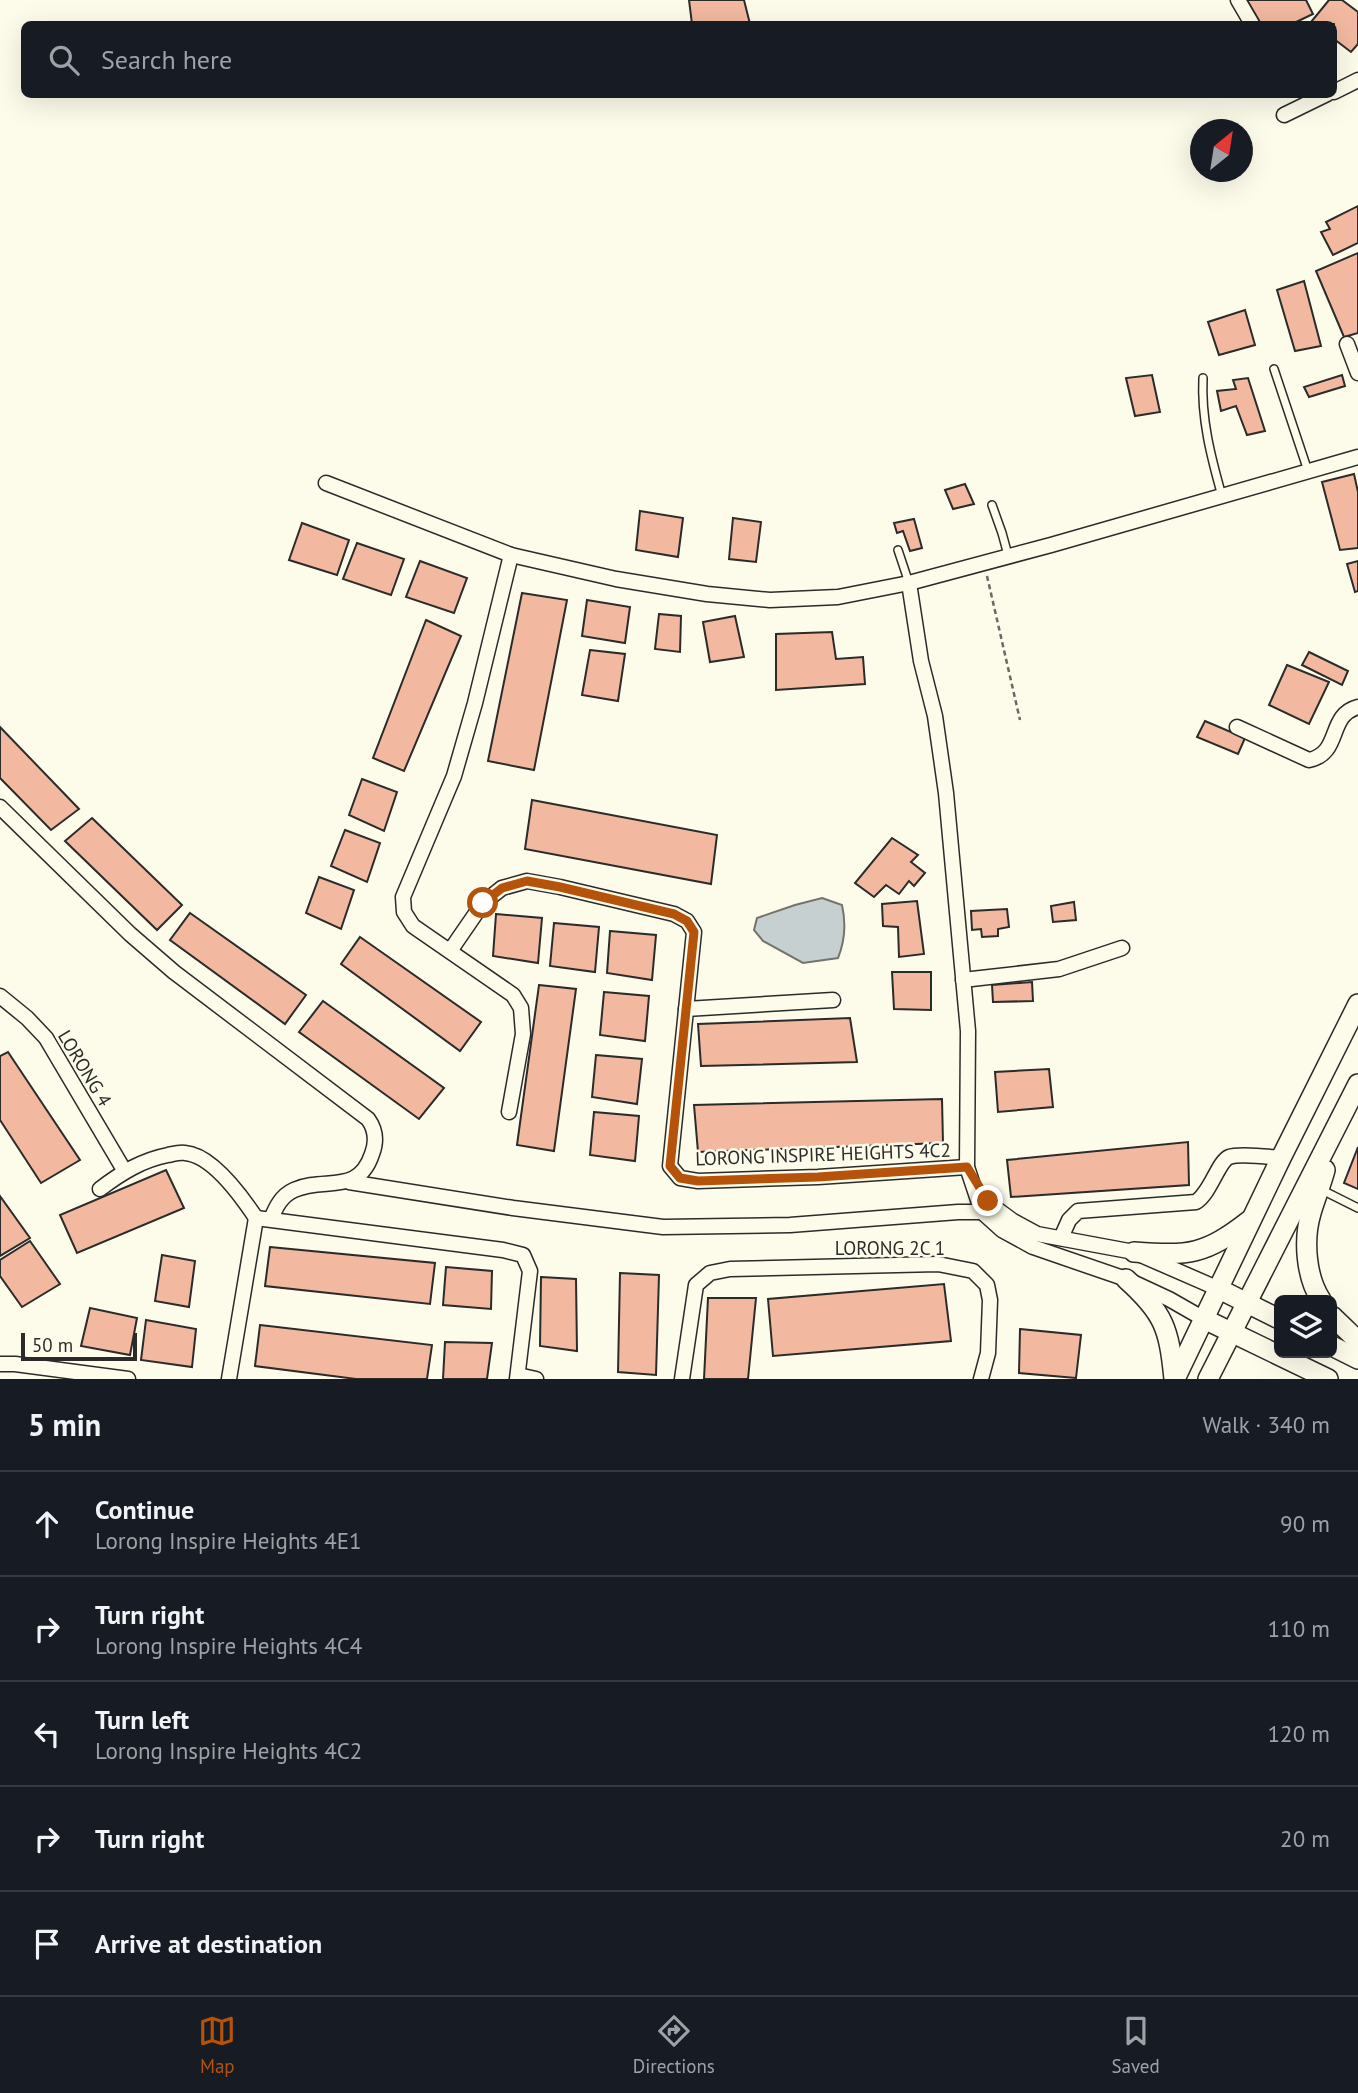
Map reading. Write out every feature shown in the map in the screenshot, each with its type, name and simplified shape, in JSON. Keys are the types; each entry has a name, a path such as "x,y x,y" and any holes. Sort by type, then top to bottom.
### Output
{"main road":[{"path":"1175,1379 1358,1004"},
{"path":"1209,1379 1358,1084"},
{"path":"1318,1295 1313,1288 1307,1251 1310,1216 1336,1129"},
{"path":"1134,1252 1186,1253 1211,1247 1252,1218"},
{"path":"1126,1279 1149,1299 1162,1321 1170,1343 1175,1379"},
{"path":"1219,1289 1274,1316"},
{"path":"1204,1319 1328,1379"},
{"path":"1337,1321 1358,1341"},
{"path":"1337,1348 1358,1359"}],"street":[{"path":"1238,0 1250,21"},
{"path":"1337,90 1358,80"},
{"path":"1284,115 1319,98"},
{"path":"1347,344 1358,373"},
{"path":"326,484 511,555 616,579 706,594 770,600 838,597 909,583 1358,457"},
{"path":"509,1112 523,1034 521,1008 513,995 414,926 404,912 403,897 454,776 475,704 511,555"},
{"path":"909,583 921,661 935,716 941,754 968,1031 967,1167 988,1201 989,1211 1002,1230 1033,1247 1126,1279 1204,1319"},
{"path":"1237,727 1309,760 1319,758 1327,751 1341,716 1358,707"},
{"path":"0,807 130,934 174,972 368,1118 375,1128 374,1149 368,1167 349,1182"},
{"path":"450,951 483,903 502,888 527,881 674,914 687,921 694,932 687,1009 833,1000"},
{"path":"963,980 1059,969 1122,948"},
{"name":"LORONG 4","path":"0,996 46,1038 124,1170"},
{"name":"LORONG INSPIRE HEIGHTS 4C2","path":"687,1009 670,1166 680,1178 698,1181 818,1177 967,1167"},
{"path":"100,1189 124,1170 157,1157 185,1153 203,1158 263,1218 503,1250 523,1255 530,1271 518,1377 536,1379"},
{"path":"1061,1238 1069,1220 1078,1211 1196,1202 1204,1196 1222,1163 1230,1157 1281,1158"},
{"path":"229,1379 263,1218 292,1191 312,1184 349,1182 513,1208 663,1227 790,1225 989,1211 1037,1234 1134,1252 1219,1289"},
{"name":"LORONG 2C 1","path":"682,1379 696,1285 710,1273 730,1269 938,1264 973,1271 987,1285 990,1300 988,1353 981,1379"},
{"path":"0,1364 128,1379"}],"lane":[{"path":"1274,369 1309,472"},
{"path":"1203,379 1202,400 1207,438 1222,496"},
{"path":"992,505 1008,555"},
{"path":"898,550 909,583"},
{"path":"1320,1189 1358,1208"}],"path":[{"path":"984,562 1020,720"}],"shaded area":[{"path":"822,898 842,905 844,932 838,958 803,963 763,941 754,930 757,918"}],"building":[{"path":"689,0 744,0 749,21 692,21"},
{"path":"1247,0 1306,0 1313,14 1298,21 1259,21"},
{"path":"1329,0 1342,0 1358,12 1358,44 1351,52 1337,41 1337,21 1312,21"},
{"path":"1358,206 1358,243 1333,255 1321,232 1330,229 1326,222"},
{"path":"1358,253 1358,333 1344,337 1316,271"},
{"path":"1304,281 1321,346 1295,351 1277,290"},
{"path":"1245,310 1255,345 1219,355 1208,322"},
{"path":"1152,375 1160,412 1135,416 1126,378"},
{"path":"1342,375 1345,386 1309,397 1304,387"},
{"path":"1248,378 1265,431 1247,435 1236,406 1221,411 1217,391 1236,389 1233,380"},
{"path":"1354,474 1358,492 1358,548 1340,550 1322,482"},
{"path":"965,484 974,504 953,509 945,490"},
{"path":"640,511 683,518 678,557 636,550"},
{"path":"733,518 761,522 756,562 729,559"},
{"path":"914,519 922,548 910,551 903,531 897,533 894,523"},
{"path":"302,523 349,540 337,575 289,560"},
{"path":"357,543 404,559 391,595 343,579"},
{"path":"420,561 467,578 454,613 406,597"},
{"path":"1358,561 1358,591 1355,592 1347,564"},
{"path":"522,593 567,600 534,770 488,761"},
{"path":"587,600 630,607 625,643 582,636"},
{"path":"659,614 681,616 680,652 655,649"},
{"path":"735,616 744,657 710,662 703,622"},
{"path":"426,620 461,636 404,771 373,758"},
{"path":"832,632 836,659 863,657 865,684 776,690 776,634"},
{"path":"590,650 625,654 618,701 582,695"},
{"path":"1309,652 1348,671 1342,685 1302,665"},
{"path":"1287,665 1329,682 1309,724 1269,705"},
{"path":"1205,721 1245,738 1238,754 1197,737"},
{"path":"0,727 79,809 51,830 0,778"},
{"path":"362,779 397,792 384,831 349,815"},
{"path":"532,800 717,835 711,884 525,849"},
{"path":"92,818 182,905 157,930 65,841"},
{"path":"345,830 380,843 367,882 331,866"},
{"path":"892,838 918,855 911,862 925,873 914,886 909,881 899,894 886,885 874,897 855,883"},
{"path":"319,877 354,890 341,929 306,913"},
{"path":"917,901 924,954 899,957 898,927 883,926 882,904"},
{"path":"1074,902 1076,920 1053,922 1051,906"},
{"path":"1007,909 1009,927 998,929 998,936 982,937 981,929 972,930 971,911"},
{"path":"190,913 306,995 285,1024 170,940"},
{"path":"496,914 542,918 538,963 493,956"},
{"path":"554,923 599,927 595,972 550,966"},
{"path":"610,931 656,935 652,980 607,973"},
{"path":"360,937 481,1022 460,1051 341,964"},
{"path":"892,972 931,972 931,1010 894,1009"},
{"path":"1032,982 1033,1001 993,1002 992,985"},
{"path":"539,985 576,989 554,1151 517,1145"},
{"path":"604,992 649,996 645,1041 600,1035"},
{"path":"323,1001 444,1088 419,1119 299,1032"},
{"path":"850,1018 857,1062 701,1066 698,1024"},
{"path":"8,1052 80,1160 41,1183 0,1120 0,1056"},
{"path":"596,1055 642,1059 637,1104 592,1097"},
{"path":"1049,1069 1053,1107 998,1112 995,1072"},
{"path":"942,1099 943,1143 698,1152 694,1105"},
{"path":"594,1112 639,1116 635,1161 590,1155"},
{"path":"1188,1142 1189,1185 1011,1197 1007,1160"},
{"path":"1358,1147 1358,1189 1344,1183"},
{"path":"166,1170 184,1208 77,1253 60,1215"},
{"path":"0,1196 30,1238 0,1256"},
{"path":"30,1241 60,1284 22,1307 0,1276 0,1260"},
{"path":"270,1247 435,1263 430,1304 265,1286"},
{"path":"162,1255 195,1261 189,1307 155,1301"},
{"path":"446,1267 492,1271 491,1309 443,1305"},
{"path":"620,1273 659,1275 656,1375 618,1372"},
{"path":"541,1277 576,1279 577,1351 540,1346"},
{"path":"944,1284 951,1341 773,1356 768,1299"},
{"path":"708,1298 756,1298 748,1379 704,1379"},
{"path":"90,1308 137,1318 130,1355 81,1346"},
{"path":"146,1320 196,1329 192,1367 141,1360"},
{"path":"260,1325 432,1345 427,1379 356,1379 255,1366"},
{"path":"1020,1329 1081,1335 1076,1378 1019,1373"},
{"path":"445,1342 492,1343 487,1379 443,1379"}],"route":[{"path":"483,903 502,888 527,881 674,914 687,921 694,932 670,1166 680,1178 698,1181 818,1177 967,1167 988,1201"}]}
